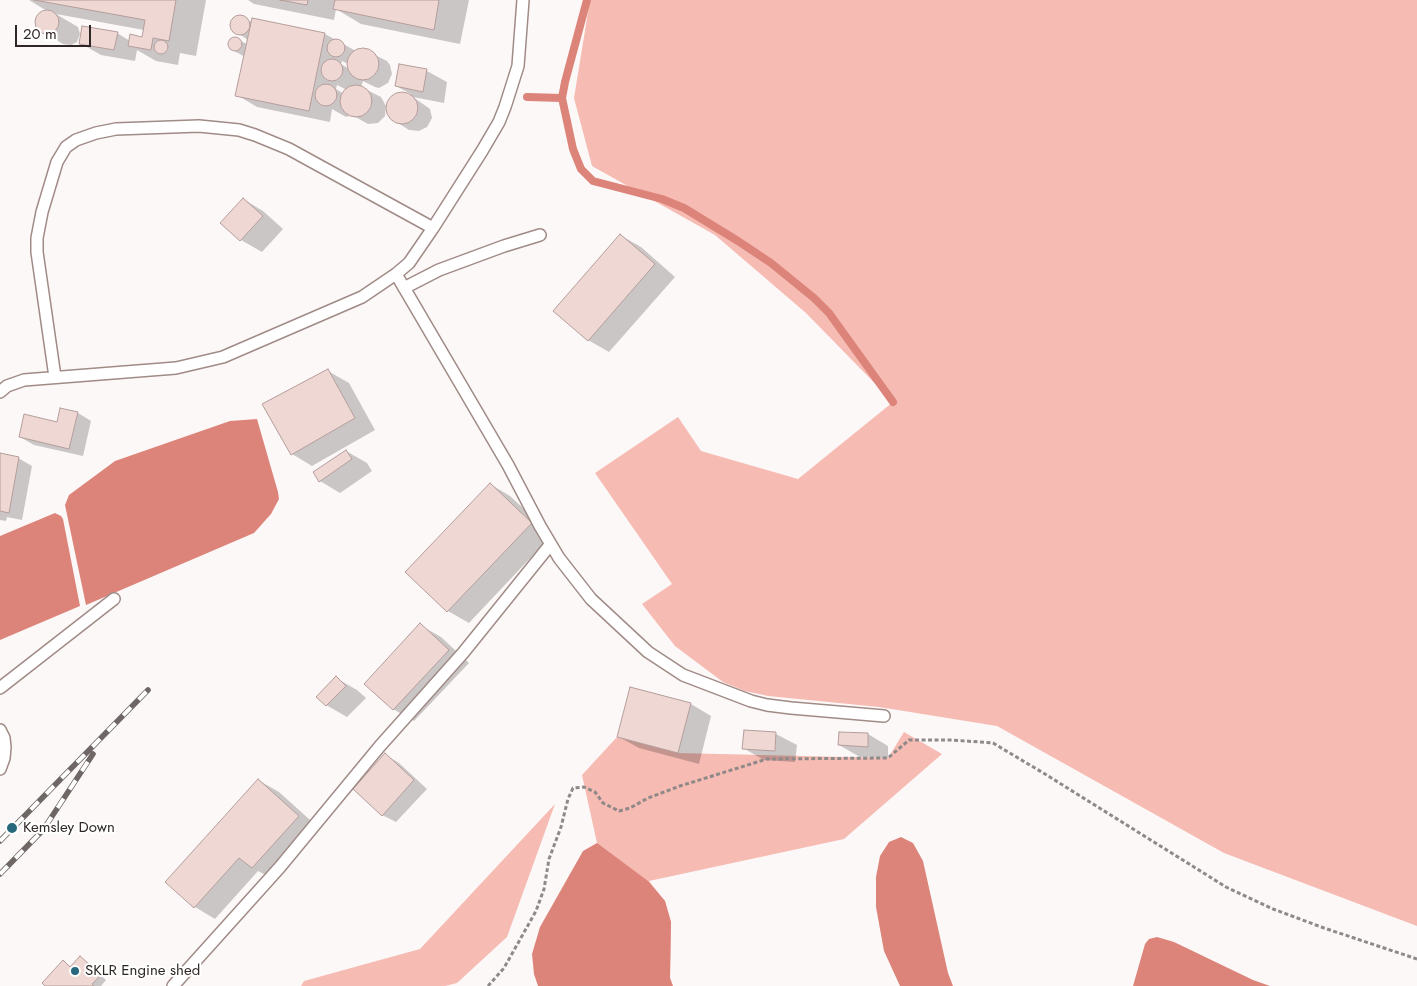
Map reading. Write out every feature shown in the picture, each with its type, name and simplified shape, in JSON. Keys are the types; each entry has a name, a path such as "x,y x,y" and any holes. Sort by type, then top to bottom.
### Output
{"lane":[{"path":"0,392 13,383 55,377 176,368 223,357 362,297 396,274 409,263 433,228 482,151 506,107 518,66 523,0"},
{"path":"55,377 37,252 37,238 56,162 66,147 76,140 116,129 199,126 238,130 256,135 289,149 433,228"},
{"path":"404,288 439,270 540,235"},
{"path":"396,274 503,457 550,545 578,584 604,613 648,652 683,674 742,698 767,705 884,716"},
{"path":"173,986 280,867 380,746 468,647 550,545"},
{"path":"0,688 114,599"},
{"path":"0,730 4,738 5,747 0,769"}],"path":[{"path":"488,986 504,968 536,911 544,889 549,859 573,788 584,787 594,792 603,802 619,811 680,786 767,759 888,758 909,740 952,740 993,743 1226,887 1273,909 1417,959"}],"shaded area":[{"path":"590,0 1417,0 1417,926 1224,853 997,726 879,707 768,696 745,691 723,682 675,646 642,604 672,584 595,473 678,417 701,451 798,479 893,402 806,313 715,235 592,166 574,98"},
{"path":"257,419 279,499 271,514 254,533 86,605 65,505 69,495 115,461 230,421"},
{"path":"55,513 63,519 80,606 0,640 0,536"},
{"path":"904,732 942,754 844,839 649,881 665,901 671,922 670,978 673,986 611,888 597,843 582,775 617,737 678,753 888,758"},
{"path":"555,804 507,937 457,983 445,986 301,986 304,981 420,949"},
{"path":"901,837 913,843 923,861 948,973 953,986 900,986 884,951 876,907 876,877 880,856 889,842"},
{"path":"597,843 648,881 665,901 671,922 670,978 673,986 538,986 534,974 532,954 540,927 583,851"},
{"path":"1157,937 1174,942 1253,980 1270,986 1133,986 1145,944 1149,939"}],"building":[{"path":"34,0 176,0 169,41 153,38 151,50 128,46 130,34 142,37 145,20"},
{"path":"280,0 308,0 307,5"},
{"path":"335,0 439,0 434,30 333,9"},
{"path":"42,10 52,10 59,17 59,27 52,34 42,34 35,27 35,17"},
{"path":"240,15 247,18 250,25 247,32 240,35 233,32 230,25 233,18"},
{"path":"252,18 325,33 309,111 235,96"},
{"path":"82,26 118,32 114,50 79,44"},
{"path":"232,37 238,37 242,44 238,51 232,51 228,47 228,41"},
{"path":"332,39 340,39 345,44 343,55 332,57 327,52 327,44"},
{"path":"158,40 164,40 168,47 164,54 158,54 154,50 154,44"},
{"path":"363,48 369,49 374,53 378,58 378,70 374,75 369,79 363,80 357,79 352,75 348,70 347,64 348,58 352,53 357,49"},
{"path":"332,59 340,62 343,70 340,78 332,81 324,78 321,70 324,62"},
{"path":"399,64 427,69 423,92 395,86"},
{"path":"326,84 334,87 337,95 334,103 326,106 318,103 315,95 318,87"},
{"path":"356,85 362,86 367,90 371,95 371,107 367,112 362,116 356,117 350,116 345,112 341,107 340,101 341,95 345,90 350,86"},
{"path":"402,92 408,93 413,97 417,102 417,114 413,119 408,123 402,124 396,123 391,119 387,114 386,108 387,102 391,97 396,93"},
{"path":"243,198 263,216 240,241 220,223"},
{"path":"620,234 655,264 588,341 553,311"},
{"path":"328,369 355,418 291,455 262,404"},
{"path":"60,408 78,412 69,449 19,437 24,414 57,422"},
{"path":"346,450 352,459 319,482 313,472"},
{"path":"0,453 19,457 9,513 0,511"},
{"path":"490,483 532,523 447,612 405,572"},
{"path":"420,623 449,650 393,710 364,684"},
{"path":"336,676 346,686 326,706 316,697"},
{"path":"630,687 691,703 678,753 617,737"},
{"path":"744,730 776,732 775,751 742,749"},
{"path":"839,732 868,733 868,747 838,745"},
{"path":"385,753 414,780 382,816 353,789"},
{"path":"258,779 299,816 252,868 239,858 194,908 165,882"},
{"name":"SKLR Engine shed","path":"80,956 101,975 92,984 94,986 45,986 42,983 63,960 70,967"}],"waterway":[{"path":"587,0 562,98 573,149 581,169 593,181 662,199 684,208 771,263 814,298 829,313 893,402"},
{"path":"527,97 562,98"}],"railway":[{"path":"0,841 148,690"},
{"path":"0,874 43,830 93,754"}],"place":[{"name":"Kemsley Down","path":"12,828"},
{"name":"SKLR Engine shed","path":"75,971"}]}
